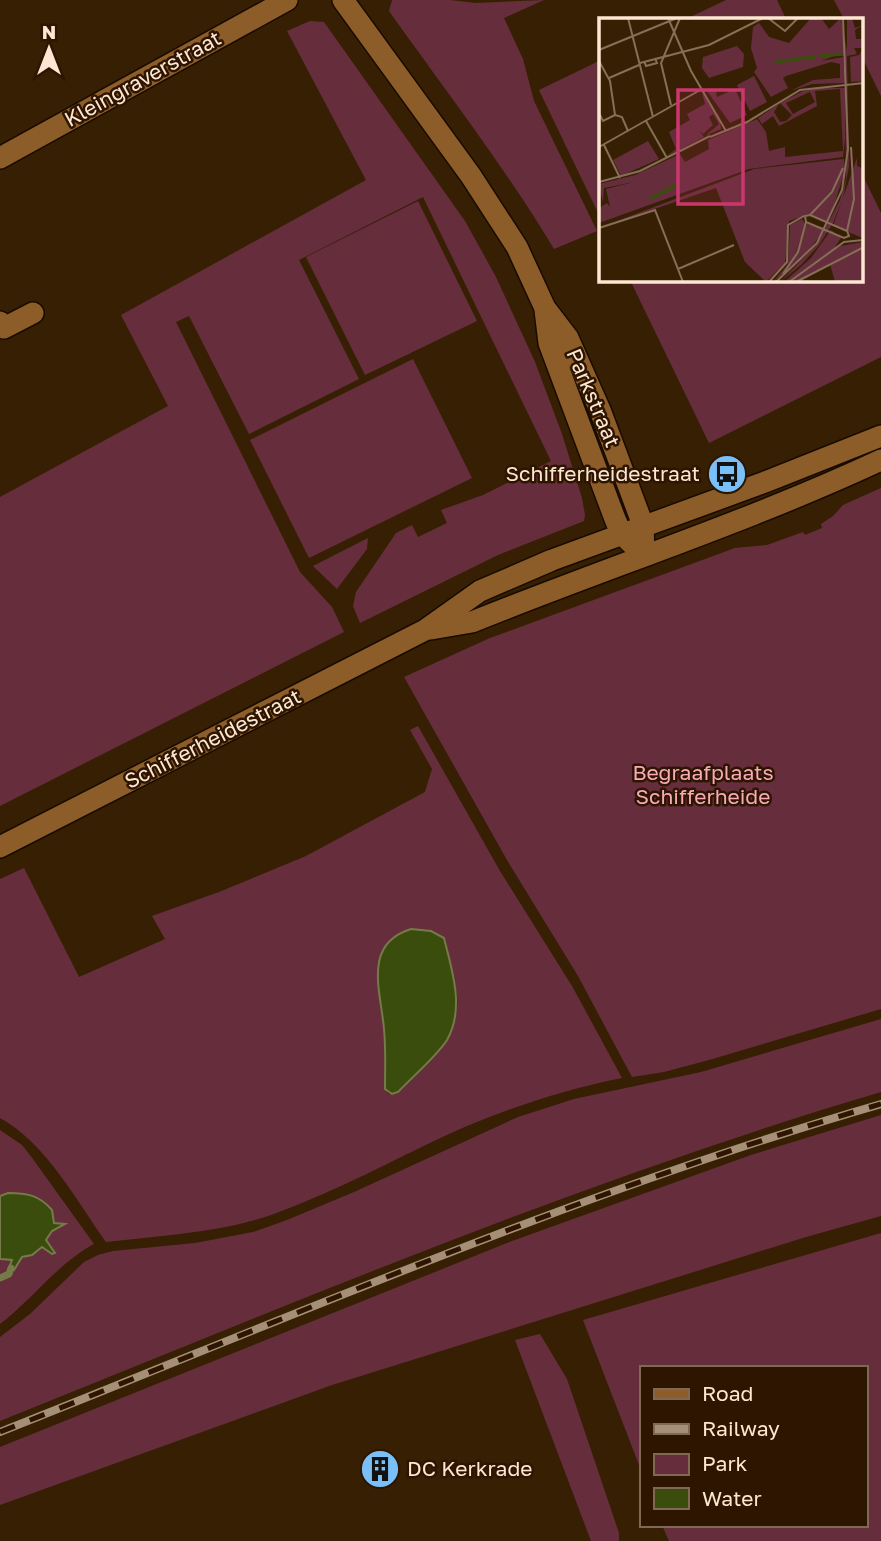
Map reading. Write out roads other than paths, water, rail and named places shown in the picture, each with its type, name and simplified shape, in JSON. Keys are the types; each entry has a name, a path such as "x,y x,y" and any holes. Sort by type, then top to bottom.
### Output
{"street":[{"name":"Kleingraverstraat","path":"0,158 287,0"},
{"name":"Parkstraat","path":"343,0 477,186 517,247 545,308 568,338 600,410 643,525 644,556"},
{"name":"Parkstraat","path":"545,308 549,343 621,533 644,556"},
{"path":"0,322 4,328 33,313"},
{"name":"Schifferheidestraat","path":"0,847 425,629 480,591 552,559 765,482 881,436"},
{"name":"Schifferheidestraat","path":"425,629 472,622 832,483 881,460"}],"water":[{"path":"411,929 431,931 444,938 455,989 455,1015 447,1040 431,1060 398,1092 392,1094 385,1089 385,1036 378,971 380,957 386,946 396,936"},
{"path":"8,1193 27,1194 37,1198 52,1210 54,1223 65,1224 52,1231 46,1240 55,1253 52,1254 42,1247 32,1255 22,1257 14,1270 9,1268 12,1260 0,1259 0,1196"}],"waterway":[{"path":"0,1278 9,1274 11,1268"}],"railway":[{"path":"0,1432 547,1216 769,1138 881,1104"}],"place":[{"name":"Schifferheidestraat","path":"727,474"},
{"name":"DC Kerkrade","path":"380,1469"}],"park label":[{"name":"Begraafplaats Schifferheide","path":"703,785"}]}
